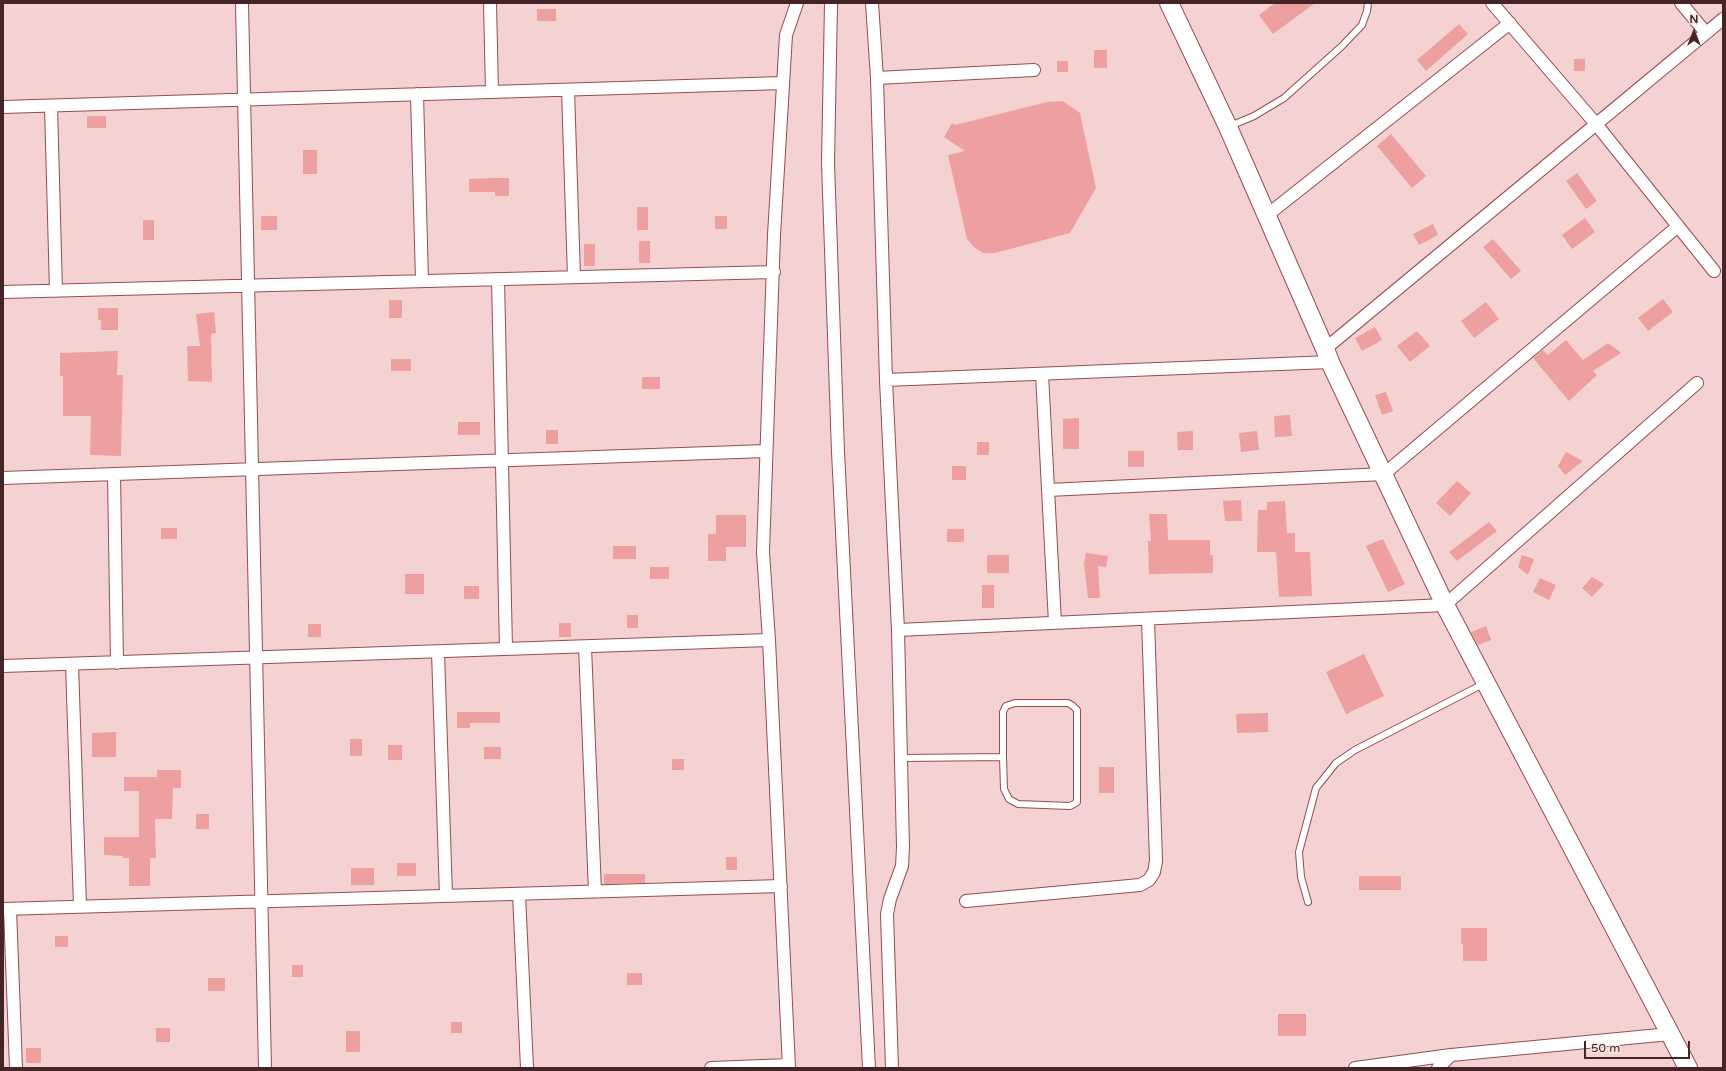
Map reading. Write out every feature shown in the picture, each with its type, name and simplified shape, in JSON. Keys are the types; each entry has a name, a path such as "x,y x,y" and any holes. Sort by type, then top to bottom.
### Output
{"street":[{"path":"242,3 265,1068"},
{"path":"490,3 492,92"},
{"path":"711,1068 789,1067 769,640 763,552 774,272 774,235 783,83 786,35 796,3"},
{"path":"830,3 828,163 838,452 869,1068"},
{"path":"872,3 877,78 886,380 898,630 903,847 902,866 890,899 887,914 892,1068"},
{"path":"1169,3 1228,127 1328,356 1445,605 1688,1068"},
{"path":"1492,3 1596,124 1677,227 1714,271"},
{"path":"1681,3 1706,33"},
{"path":"886,380 1042,374 1328,356 1596,124 1723,19"},
{"path":"1266,216 1510,23"},
{"path":"877,78 1034,70"},
{"path":"3,107 783,83"},
{"path":"568,90 574,277"},
{"path":"417,94 422,281"},
{"path":"51,106 56,291"},
{"path":"1048,490 1384,474 1677,227"},
{"path":"3,292 774,272"},
{"path":"498,279 506,649"},
{"path":"1042,374 1055,623"},
{"path":"898,630 1445,605 1697,383"},
{"path":"3,478 766,452"},
{"path":"114,474 118,662"},
{"path":"966,901 1140,885 1148,880 1154,872 1156,861 1148,619"},
{"path":"3,666 769,640"},
{"path":"585,647 595,891"},
{"path":"438,652 446,896"},
{"path":"72,664 80,906"},
{"path":"16,1068 6,909 781,886"},
{"path":"519,894 527,1068"},
{"path":"1355,1068 1451,1055 1670,1034"},
{"path":"1438,1068 1451,1055"}],"lane":[{"path":"1228,127 1272,106 1342,46 1362,25 1368,3"},
{"path":"1308,902 1300,877 1299,852 1316,788 1336,763 1355,750 1486,682"},
{"path":"1015,703 1068,703 1077,710 1077,802 1074,804 1070,806 1018,804 1009,799 1004,789 1003,757 1003,712 1006,706 1015,703"},
{"path":"901,758 1003,757"}],"building":[{"path":"1275,3 1315,3 1273,34 1259,15"},
{"path":"537,9 556,9 556,21 537,21"},
{"path":"1459,24 1468,34 1426,71 1417,60"},
{"path":"1094,50 1107,50 1107,68 1094,68"},
{"path":"1574,59 1585,59 1585,71 1574,71"},
{"path":"1057,61 1068,61 1068,72 1057,72"},
{"path":"1063,101 1080,113 1096,188 1070,233 995,253 983,253 974,247 967,239 948,155 965,151 944,137 952,123 955,125 1047,102"},
{"path":"87,116 106,116 106,128 87,128"},
{"path":"1391,134 1426,176 1412,188 1377,146"},
{"path":"303,150 317,150 317,174 303,174"},
{"path":"1577,173 1597,201 1586,209 1566,181"},
{"path":"509,178 509,196 495,196 495,192 469,192 469,179"},
{"path":"637,207 648,207 648,230 637,230"},
{"path":"261,216 277,216 277,230 261,230"},
{"path":"715,216 727,216 727,229 715,229"},
{"path":"1585,218 1595,232 1572,249 1562,235"},
{"path":"143,220 154,220 154,240 143,240"},
{"path":"1433,224 1438,235 1419,245 1413,234"},
{"path":"1493,239 1521,271 1511,279 1483,247"},
{"path":"639,241 650,241 650,263 639,263"},
{"path":"584,244 595,244 595,266 584,266"},
{"path":"1663,299 1673,312 1648,331 1638,318"},
{"path":"389,300 402,300 402,318 389,318"},
{"path":"1486,302 1499,319 1474,338 1461,321"},
{"path":"98,308 118,308 118,330 101,330 101,321 98,319"},
{"path":"214,312 216,333 211,334 212,382 188,381 187,346 200,346 196,314"},
{"path":"1375,327 1382,340 1362,351 1355,338"},
{"path":"1417,331 1430,346 1410,362 1397,346"},
{"path":"1566,340 1583,360 1608,343 1621,353 1593,371 1597,375 1569,401 1533,358 1543,350 1548,355"},
{"path":"118,351 117,375 123,375 121,456 90,455 91,416 63,416 63,376 60,376 60,353"},
{"path":"391,359 411,359 411,371 391,371"},
{"path":"642,377 660,377 660,389 642,389"},
{"path":"1386,392 1393,411 1382,415 1375,395"},
{"path":"1290,415 1292,436 1275,437 1274,416"},
{"path":"1079,418 1079,449 1063,449 1063,419"},
{"path":"458,422 480,422 480,435 458,435"},
{"path":"546,430 558,430 558,444 546,444"},
{"path":"1193,431 1193,450 1178,450 1177,432"},
{"path":"1257,431 1259,450 1241,452 1239,433"},
{"path":"977,442 989,442 989,455 977,455"},
{"path":"1128,451 1144,451 1144,467 1128,467"},
{"path":"1566,452 1583,461 1565,475 1558,466"},
{"path":"952,466 966,466 966,480 952,480"},
{"path":"1457,481 1471,493 1450,516 1436,503"},
{"path":"1241,500 1242,521 1225,521 1223,501"},
{"path":"1285,501 1287,533 1295,533 1295,552 1310,552 1312,596 1279,597 1276,552 1257,552 1258,510 1267,510 1267,502"},
{"path":"1149,514 1167,514 1168,540 1210,540 1210,555 1213,555 1213,573 1149,574 1148,541 1151,541"},
{"path":"716,515 746,515 746,547 726,547 726,561 708,561 708,534 716,534"},
{"path":"1489,522 1497,531 1457,561 1449,552"},
{"path":"161,528 177,528 177,539 161,539"},
{"path":"947,529 964,529 964,542 947,542"},
{"path":"1383,539 1405,584 1388,592 1366,546"},
{"path":"613,546 636,546 636,559 613,559"},
{"path":"1086,553 1108,556 1106,567 1098,566 1100,598 1088,598 1084,564"},
{"path":"987,555 1009,555 1009,573 987,573"},
{"path":"1522,555 1534,559 1528,575 1518,567"},
{"path":"650,567 669,567 669,579 650,579"},
{"path":"405,574 424,574 424,594 405,594"},
{"path":"1592,577 1604,584 1592,597 1582,588"},
{"path":"1540,578 1556,585 1549,600 1533,592"},
{"path":"982,585 994,585 994,608 982,608"},
{"path":"464,586 479,586 479,599 464,599"},
{"path":"627,615 638,615 638,628 627,628"},
{"path":"559,623 571,623 571,637 559,637"},
{"path":"308,624 321,624 321,637 308,637"},
{"path":"1486,626 1491,640 1478,645 1471,632"},
{"path":"1364,654 1384,696 1346,714 1326,672"},
{"path":"457,712 500,712 500,723 470,723 470,728 457,728"},
{"path":"1268,713 1268,732 1237,733 1236,714"},
{"path":"116,732 116,757 92,757 92,733"},
{"path":"350,739 362,739 362,756 350,756"},
{"path":"388,745 402,745 402,760 388,760"},
{"path":"484,747 501,747 501,759 484,759"},
{"path":"672,759 684,759 684,770 672,770"},
{"path":"1099,767 1114,767 1114,793 1099,793"},
{"path":"157,770 181,770 181,788 173,788 172,819 155,819 156,858 150,858 150,886 129,886 129,858 123,858 123,856 104,855 104,837 139,837 139,791 124,791 124,777 157,777"},
{"path":"196,814 209,814 209,829 196,829"},
{"path":"726,857 737,857 737,870 726,870"},
{"path":"397,863 416,863 416,876 397,876"},
{"path":"351,868 374,868 374,885 351,885"},
{"path":"604,874 645,874 645,883 604,884"},
{"path":"1359,876 1401,876 1401,890 1359,890"},
{"path":"1461,928 1487,928 1487,961 1463,961"},
{"path":"55,936 68,936 68,947 55,947"},
{"path":"292,965 303,965 303,977 292,977"},
{"path":"627,973 642,973 642,985 627,985"},
{"path":"208,978 225,978 225,991 208,991"},
{"path":"1278,1014 1306,1014 1306,1036 1278,1036"},
{"path":"451,1022 462,1022 462,1033 451,1033"},
{"path":"156,1028 170,1028 170,1042 156,1042"},
{"path":"346,1031 360,1031 360,1052 346,1052"},
{"path":"26,1048 41,1048 41,1063 26,1063"}]}
